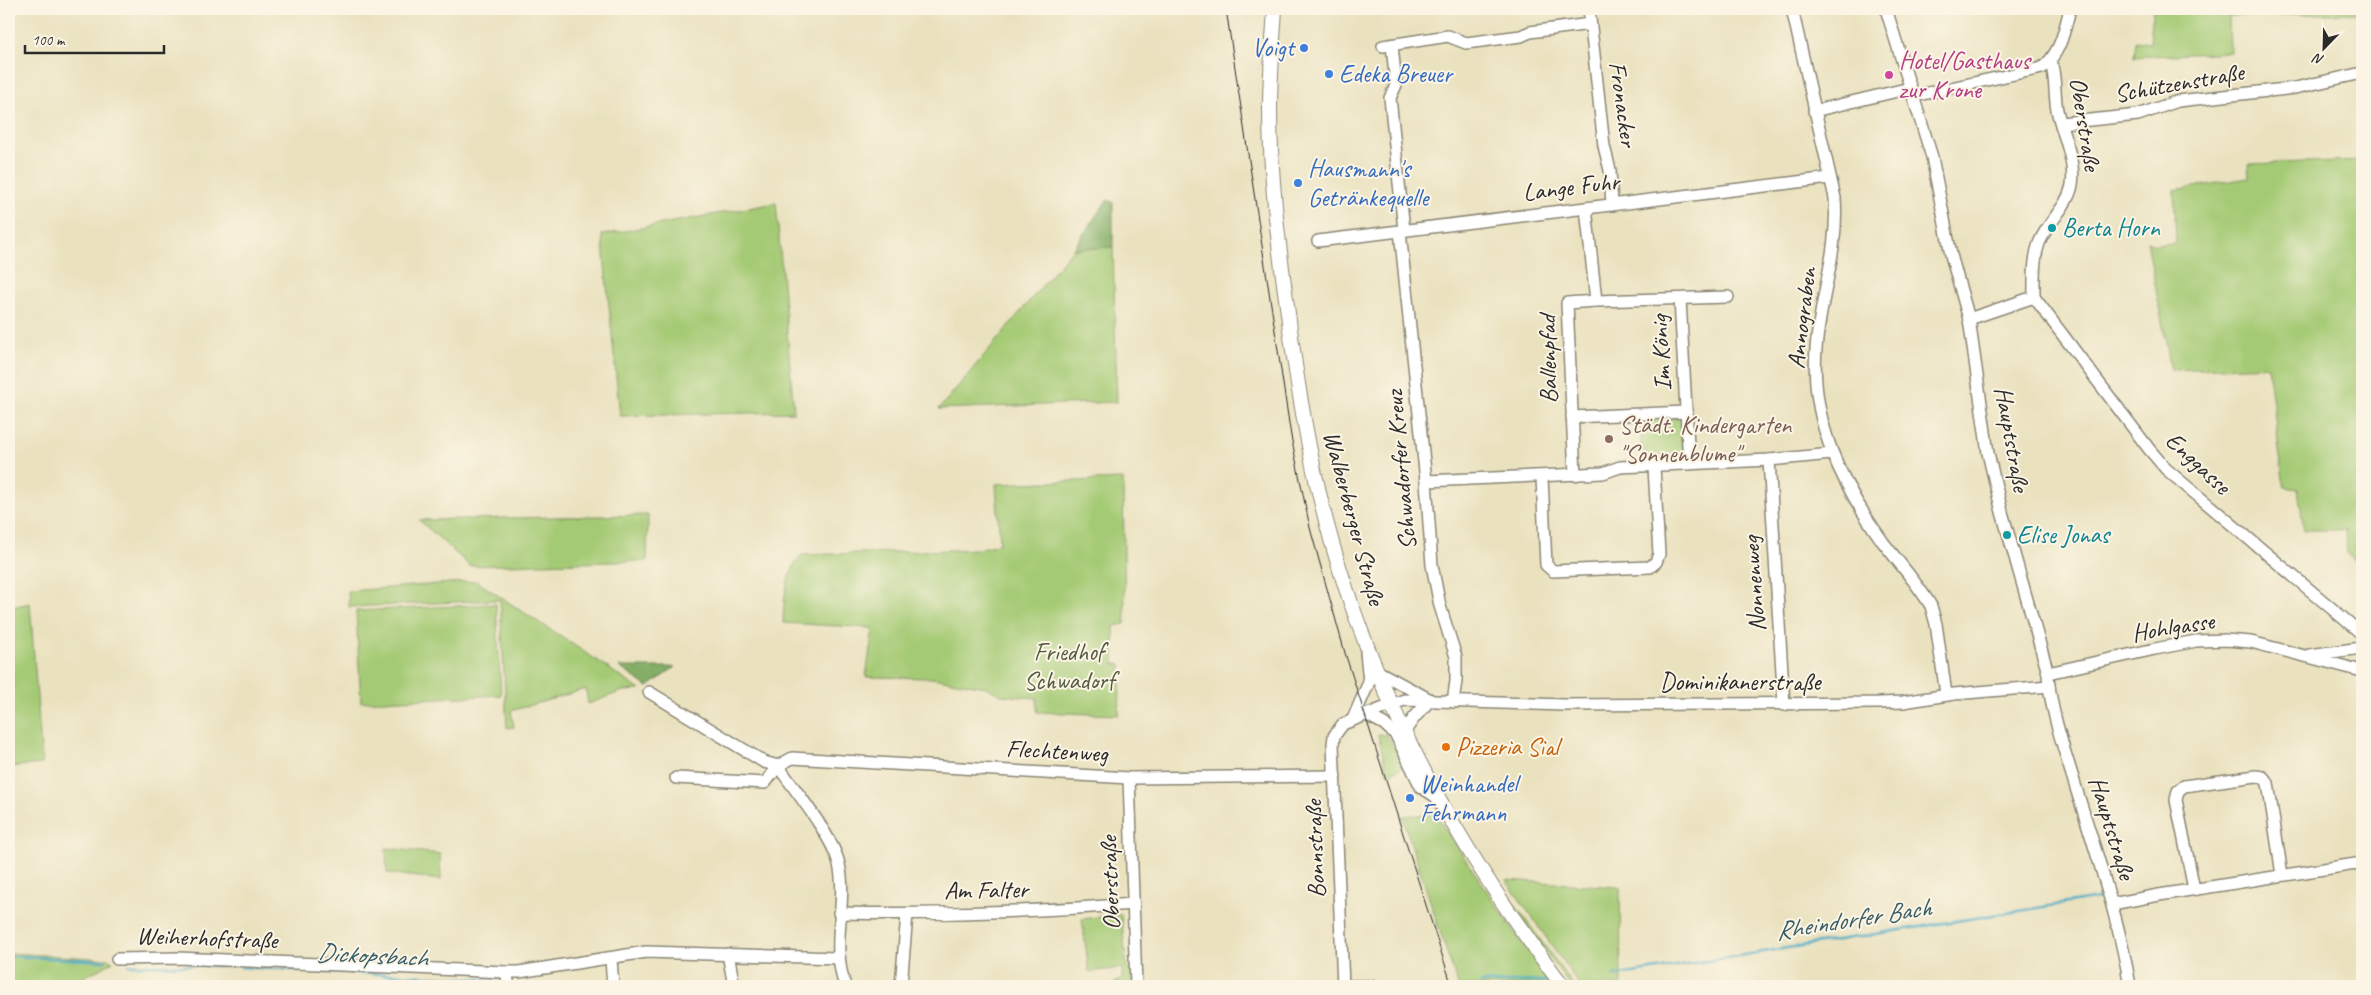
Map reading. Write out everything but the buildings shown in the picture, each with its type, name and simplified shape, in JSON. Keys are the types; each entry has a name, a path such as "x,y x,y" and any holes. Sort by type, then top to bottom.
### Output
{"main road":[{"name":"Walberberger Straße","path":"1274,9 1270,108 1273,185 1295,368 1316,479 1332,544 1366,643 1374,677 1393,703 1438,798 1478,866 1519,929 1563,986"}],"street":[{"name":"Fronacker","path":"1589,9 1604,146 1610,170 1612,205"},
{"name":"Annograben","path":"1792,9 1835,198 1836,229 1816,347 1815,369 1822,422 1832,454 1858,504 1931,606 1936,624 1946,694"},
{"name":"Hauptstraße","path":"1886,9 1932,157 1951,255 1969,319 1988,453 2002,512 2048,673 2048,686 2067,760 2112,904 2130,986"},
{"path":"1814,111 2042,68 2051,62 2058,51 2070,9"},
{"name":"Schwadorfer Kreuz","path":"1453,702 1456,681 1456,657 1440,606 1432,564 1390,98 1396,85 1387,45 1448,36 1466,43 1590,24"},
{"name":"Oberstraße","path":"2034,297 2034,274 2039,243 2065,203 2072,186 2073,169 2057,110 2054,70 2051,62"},
{"name":"Schützenstraße","path":"2061,123 2138,115 2178,101 2295,88 2362,73"},
{"name":"Lange Fuhr","path":"1318,241 1830,178"},
{"name":"Ballenpfad","path":"1575,475 1567,303 1596,302 1586,208"},
{"name":"Im König","path":"1596,302 1728,297"},
{"path":"1969,319 2034,297"},
{"name":"Enggasse","path":"2034,297 2166,469 2362,634"},
{"name":"Im König","path":"1680,299 1689,464"},
{"path":"1572,417 1686,412"},
{"path":"1426,481 1575,475 1603,473 1620,467 1654,467 1769,460 1832,454"},
{"name":"Nonnenweg","path":"1769,460 1784,705"},
{"path":"1542,477 1546,565 1552,571 1650,567 1656,562 1659,554 1654,467"},
{"name":"Hohlgasse","path":"2048,673 2196,642 2251,642 2308,655 2362,671"},
{"path":"2308,655 2315,652 2362,648"},
{"name":"Dominikanerstraße","path":"1374,677 1430,700"},
{"name":"Bonnstraße","path":"1353,719 1374,677"},
{"name":"Dominikanerstraße","path":"1393,703 1404,700 1564,705 1784,705 1903,702 1946,694 2048,686"},
{"path":"649,692 764,762 778,766 832,847 839,864 838,958 846,986"},
{"path":"1406,731 1414,718 1430,700"},
{"name":"Bonnstraße","path":"1343,986 1334,736 1343,724 1393,703"},
{"path":"1365,714 1384,724 1396,735 1422,787 1438,798"},
{"name":"Flechtenweg","path":"778,766 792,758 1129,778 1335,776"},
{"path":"676,778 764,783 778,766"},
{"path":"2194,889 2176,800 2178,791 2184,786 2256,776 2263,777 2268,783 2282,875"},
{"name":"Oberstraße","path":"1129,778 1136,986"},
{"path":"2112,904 2194,889 2362,863"},
{"name":"Am Falter","path":"839,913 907,914 1055,911 1134,904"},
{"path":"901,986 907,914"},
{"name":"Weiherhofstraße","path":"117,958 177,958 506,972 611,959 646,952 838,958"},
{"path":"728,954 734,986"},
{"path":"611,959 613,986"},
{"path":"506,972 509,986"},
{"path":"1349,986 1371,986"}],"green space":[{"path":"2153,9 2362,9 2362,13 2229,16 2230,52 2134,57 2136,41 2150,43"},
{"path":"2362,160 2362,566 2346,553 2345,530 2304,530 2298,489 2284,487 2268,366 2171,370 2147,241 2155,245 2176,243 2174,190 2249,178 2248,164"},
{"path":"1107,200 1113,202 1113,247 1073,249"},
{"path":"776,203 794,412 620,416 602,235"},
{"path":"1113,247 1117,402 939,409 1073,249"},
{"path":"1640,417 1682,417 1684,451 1680,456 1642,459"},
{"name":"Friedhof Schwadorf","path":"1123,479 1125,624 1114,626 1114,664 1121,664 1119,715 1037,712 1037,698 1001,695 986,687 932,678 866,677 873,628 783,623 786,587 796,562 802,555 979,549 1000,543 996,484"},
{"path":"648,515 647,561 470,566 419,520"},
{"path":"476,581 640,690 623,691 588,704 586,689 511,711 514,727 507,728 500,600 349,607 348,591"},
{"path":"30,603 42,764 9,767 9,608"},
{"path":"496,604 501,695 361,702 356,611"},
{"path":"619,667 675,667 648,687"},
{"path":"1378,734 1387,735 1402,760 1402,768 1387,774"},
{"path":"1435,814 1520,940 1556,986 1458,986 1402,816"},
{"path":"386,848 440,854 441,880 387,873"},
{"path":"1506,880 1620,887 1621,986 1580,986"},
{"path":"1501,886 1574,986 1571,986 1564,977 1499,888"},
{"path":"1121,914 1127,968 1132,972 1133,986 1109,986 1122,979 1122,968 1089,972 1082,919"},
{"path":"9,953 108,959 113,961 65,986 9,986"}],"waterway":[{"name":"Rheindorfer Bach","path":"1614,976 2099,898"},
{"name":"Dickopsbach","path":"9,956 105,961"},
{"name":"Dickopsbach","path":"129,965 226,966"},
{"name":"Dickopsbach","path":"241,967 500,980"},
{"path":"1481,983 1548,981"}],"tram line":[{"path":"1226,9 1291,436 1310,528 1345,653 1452,986"}],"place":[{"name":"Voigt","path":"1304,48"},
{"name":"Edeka Breuer","path":"1329,74"},
{"name":"Hotel/Gasthaus zur Krone","path":"1889,75"},
{"name":"Hausmann's Getränkequelle","path":"1298,183"},
{"name":"Berta Horn","path":"2052,228"},
{"name":"Städt. Kindergarten \"Sonnenblume\"","path":"1609,439"},
{"name":"Elise Jonas","path":"2007,535"},
{"name":"Pizzeria Sial","path":"1446,747"},
{"name":"Weinhandel Fehrmann","path":"1410,798"}]}
